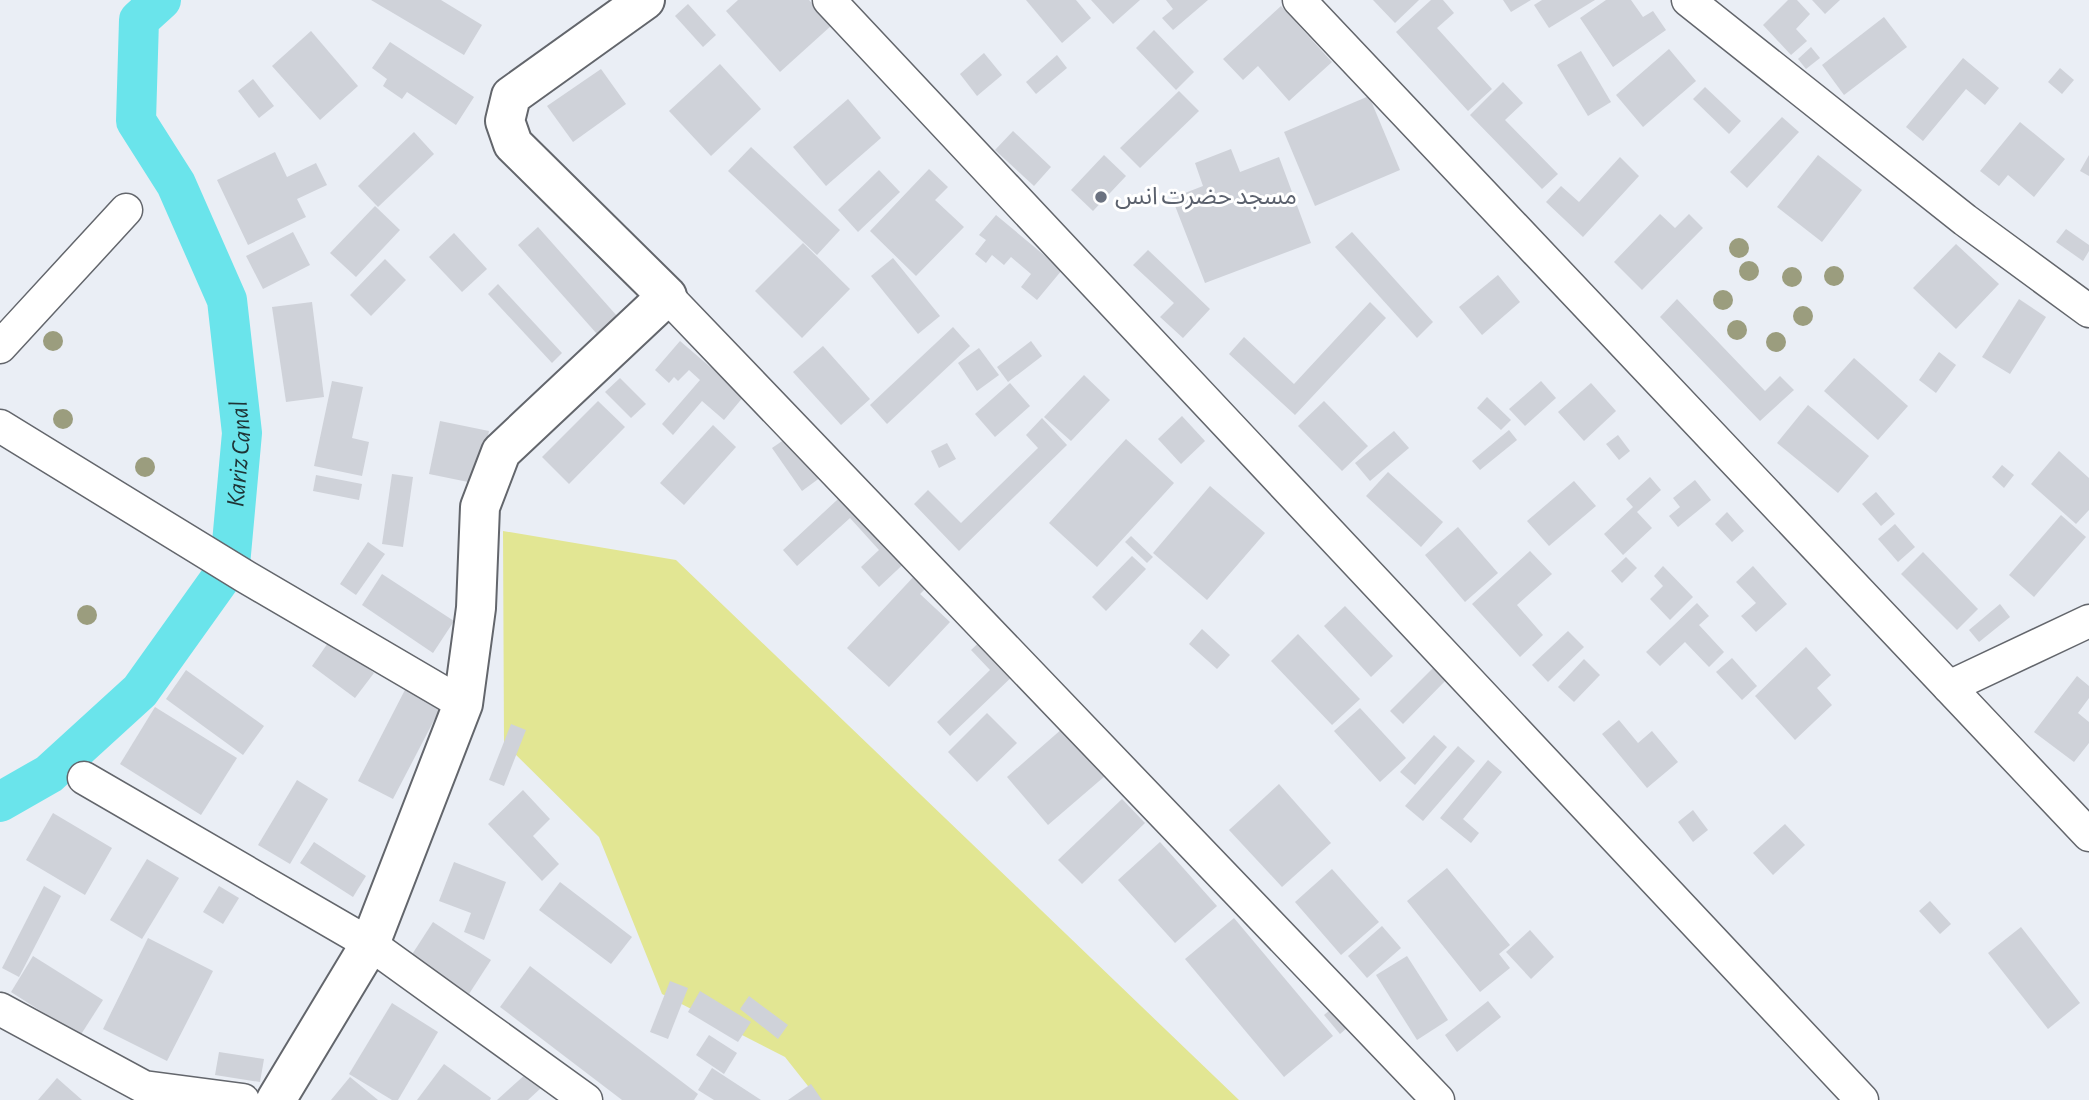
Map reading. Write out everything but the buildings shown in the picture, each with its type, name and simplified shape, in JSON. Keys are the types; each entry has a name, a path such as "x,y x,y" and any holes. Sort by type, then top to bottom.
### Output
{"street":[{"path":"645,0 511,96 505,121 513,144 667,296 1438,1100"},
{"path":"829,0 1862,1100"},
{"path":"1299,0 2089,835"},
{"path":"1688,0 1965,220 2089,311"},
{"path":"0,348 126,210"},
{"path":"276,1100 370,944 463,704 476,608 480,507 501,452 667,296"},
{"path":"0,426 204,552 463,704"},
{"path":"1949,687 2089,621"},
{"path":"84,778 370,944 586,1100"},
{"path":"0,1009 144,1087 243,1100"}],"green space":[{"path":"503,531 676,560 1239,1100 819,1100 785,1057 662,994 599,837 504,743"}],"waterway":[{"name":"Kariz Canal","path":"0,802 49,774 140,691 230,565 242,433 227,300 176,184 136,121 139,20 161,0"}],"place":[{"name":"مسجد حضرت انس","path":"1101,197"}]}
